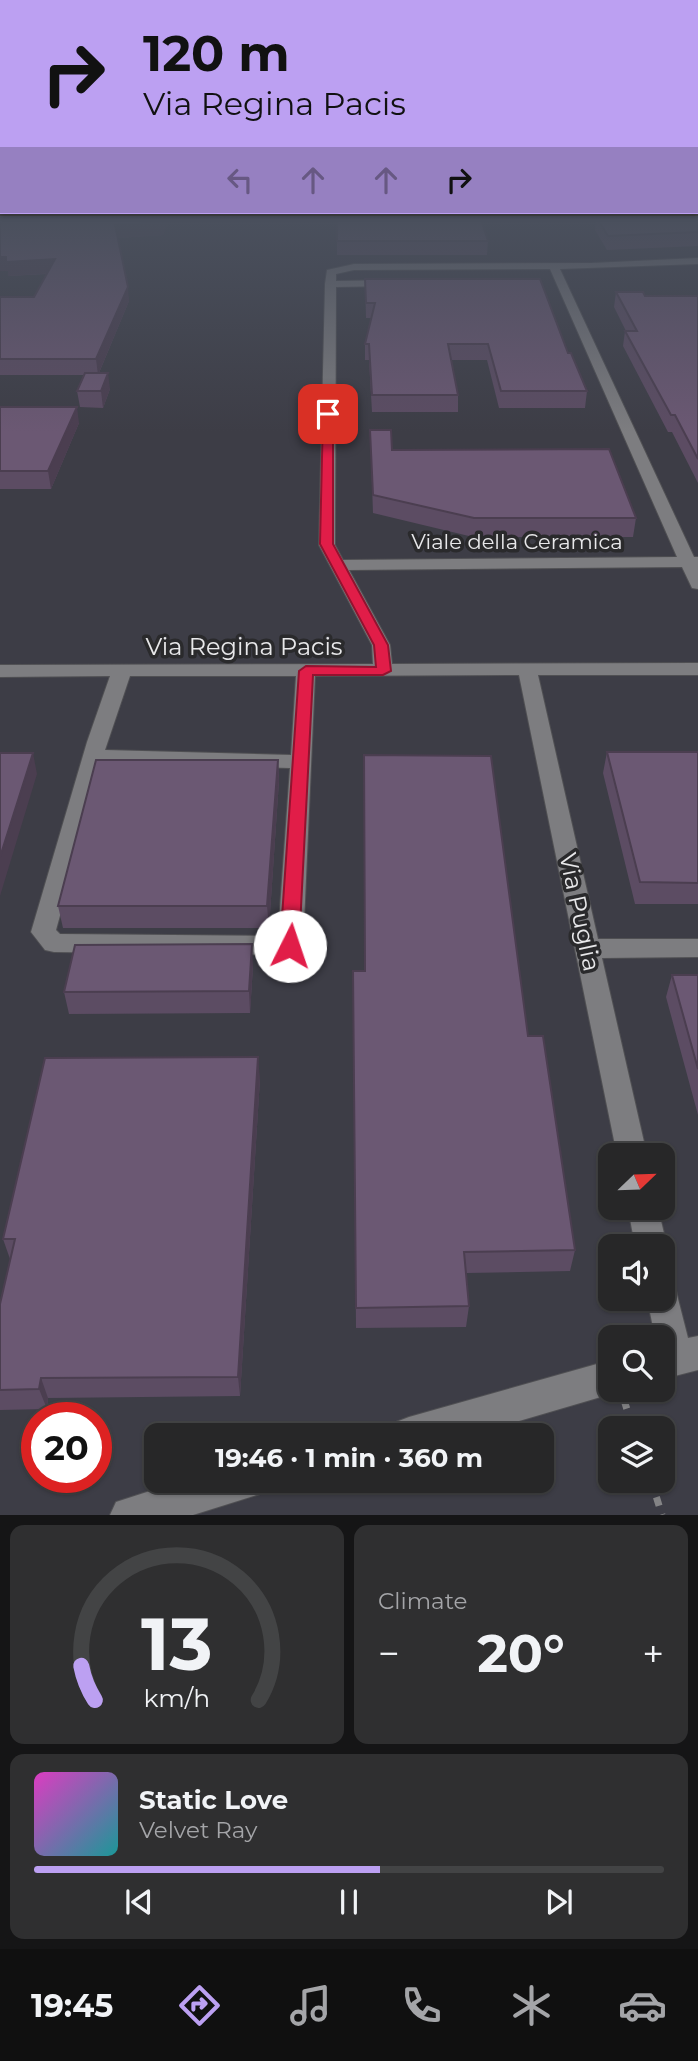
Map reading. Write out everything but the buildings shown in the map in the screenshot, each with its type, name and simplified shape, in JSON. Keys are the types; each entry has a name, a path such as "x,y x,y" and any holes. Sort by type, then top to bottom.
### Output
{"street":[{"path":"330,291 327,544 381,645 383,671"},
{"path":"558,291 692,562 698,584"},
{"name":"Viale della Ceramica","path":"337,565 692,562"},
{"name":"Via Puglia","path":"527,670 629,1143"},
{"name":"Via Regina Pacis","path":"0,671 698,670"},
{"path":"122,671 93,757 43,932 54,943 290,946 306,671"},
{"path":"93,757 299,762"},
{"path":"588,949 698,948"},
{"path":"666,1311 679,1358"},
{"path":"451,1423 598,1381"},
{"path":"129,1515 205,1493"}],"path":[{"path":"655,1493 662,1515"}],"shaded area":[{"path":"0,291 698,291 698,1515 0,1515"}],"route":[{"path":"290,946 306,671 383,671 381,645 327,544 328,414"}]}
